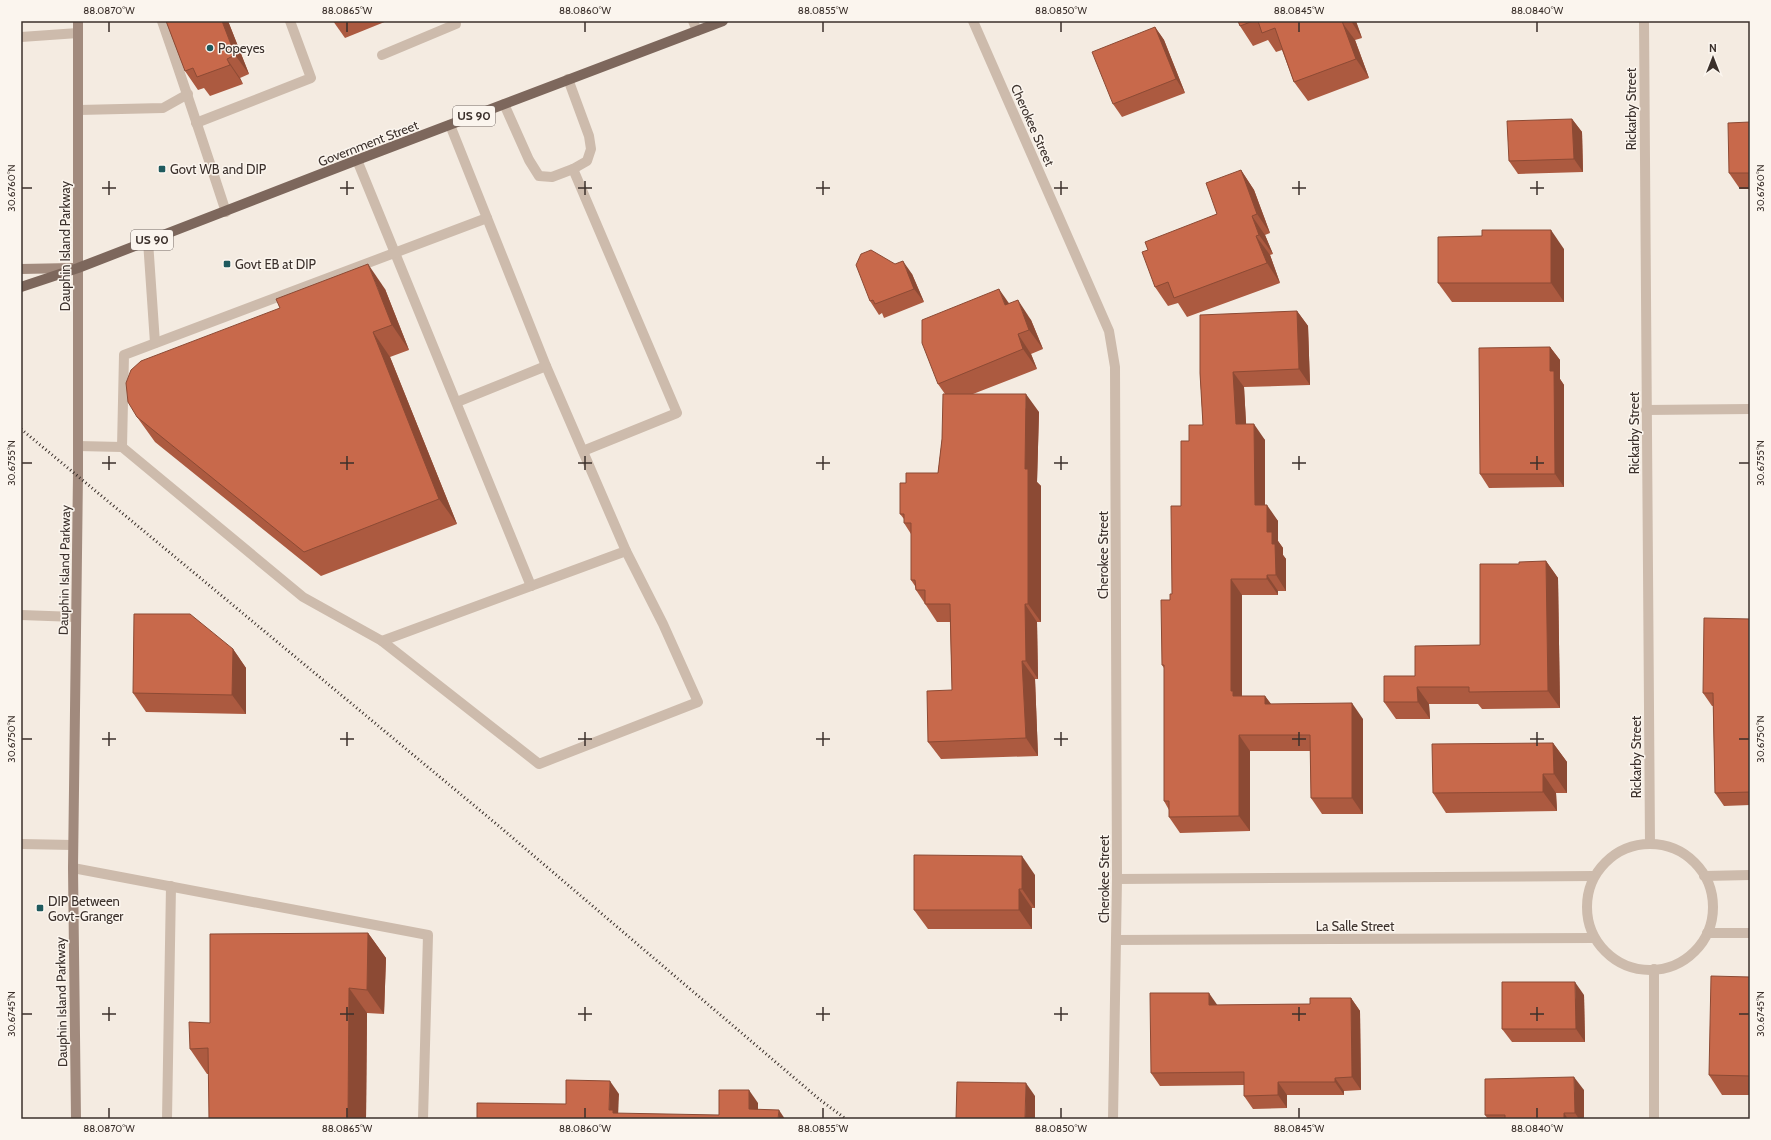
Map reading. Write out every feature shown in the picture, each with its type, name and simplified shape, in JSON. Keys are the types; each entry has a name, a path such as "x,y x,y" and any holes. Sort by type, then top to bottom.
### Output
{"main road":[{"name":"Dauphin Island Parkway","path":"76,1119 73,845 78,446 78,21"},
{"name":"Government Street","path":"21,287 78,268 226,212 568,79 723,21"},
{"path":"21,269 78,268"}],"street":[{"path":"162,21 188,94 196,124 226,212"},
{"path":"196,124 311,78 290,21"},
{"path":"382,55 456,24 454,21"},
{"path":"693,21 697,32"},
{"name":"Cherokee Street","path":"973,21 1109,331 1116,367 1117,879 1113,1119"},
{"name":"Rickarby Street","path":"1644,21 1650,844"},
{"path":"21,37 78,33"},
{"path":"504,104 529,160 539,176 552,177 573,169 587,162 591,149 586,125 568,79"},
{"path":"79,110 163,108 188,94"},
{"path":"78,446 122,447 303,597 382,641 539,764 698,702 663,624 626,551 546,366 450,125"},
{"path":"358,160 531,586"},
{"path":"573,169 677,413 583,451"},
{"path":"122,447 124,355 488,218"},
{"path":"148,241 155,343"},
{"path":"457,402 546,366"},
{"path":"1646,410 1750,409"},
{"path":"382,641 626,551"},
{"path":"21,615 76,617"},
{"path":"21,844 73,845"},
{"path":"1650,844 1666,846 1682,852 1694,863 1704,876 1710,890 1713,904 1712,918 1707,933 1698,947 1685,958 1670,966 1654,969 1636,968 1620,962 1605,951 1594,938 1586,907 1594,876 1604,863 1618,852 1633,846 1650,844"},
{"path":"73,868 428,935 423,1119"},
{"path":"1704,876 1750,875"},
{"path":"1117,879 1594,876"},
{"path":"167,1119 171,886"},
{"path":"1707,933 1750,933"},
{"name":"La Salle Street","path":"1116,940 1594,938"},
{"path":"1654,969 1654,1119"}],"building":[{"name":"Popeyes","path":"166,21 222,21 235,55 227,59 230,65 197,77 193,68 185,71"},
{"path":"1238,21 1253,21 1240,26"},
{"path":"1258,21 1342,21 1356,59 1294,82 1275,28 1262,33"},
{"path":"1155,27 1176,79 1113,104 1092,52"},
{"path":"1572,119 1574,159 1509,161 1507,121"},
{"path":"1750,122 1750,173 1729,173 1728,123"},
{"path":"1241,170 1257,214 1252,216 1259,235 1256,236 1267,263 1174,298 1168,282 1155,287 1142,252 1148,250 1145,242 1217,214 1206,183"},
{"path":"1482,230 1551,230 1551,283 1438,283 1438,237 1482,236"},
{"path":"871,250 895,264 903,261 914,289 875,304 873,300 870,301 856,265 861,254"},
{"path":"368,264 392,325 373,332 439,499 304,552 137,417 128,402 126,383 131,370 141,361 280,308 276,299"},
{"path":"999,289 1005,305 1018,300 1029,330 1018,334 1023,349 938,384 922,343 922,320"},
{"path":"1297,311 1299,369 1233,372 1236,424 1254,424 1255,505 1267,505 1267,532 1272,532 1272,544 1275,544 1276,575 1267,575 1267,579 1231,579 1231,691 1233,691 1233,696 1265,696 1265,704 1352,703 1352,798 1311,798 1310,735 1239,735 1239,816 1169,817 1169,801 1164,801 1164,665 1162,665 1161,600 1170,600 1170,594 1172,594 1171,506 1181,506 1181,441 1189,441 1189,425 1203,425 1200,373 1200,315"},
{"path":"1550,347 1550,371 1554,371 1555,474 1480,474 1479,348"},
{"path":"943,394 1026,394 1025,469 1028,469 1028,604 1025,604 1026,661 1022,661 1026,738 928,742 927,691 952,690 950,604 925,604 925,590 916,590 915,580 911,580 911,523 904,523 904,514 900,514 900,483 906,483 906,473 938,473 942,439"},
{"path":"1546,561 1548,691 1469,692 1469,687 1417,687 1418,702 1384,702 1384,676 1415,676 1415,646 1480,645 1480,564 1519,564 1519,562"},
{"path":"134,614 190,614 233,649 232,695 133,693"},
{"path":"1704,618 1750,619 1750,792 1715,793 1713,693 1703,693"},
{"path":"1553,743 1554,774 1543,774 1543,792 1433,793 1432,744"},
{"path":"914,855 1022,856 1022,889 1019,889 1019,910 914,910"},
{"path":"368,933 367,990 349,988 348,1119 209,1119 208,1048 190,1049 189,1022 210,1023 210,934"},
{"path":"1711,976 1750,977 1750,1076 1709,1075"},
{"path":"1502,982 1575,982 1576,1029 1502,1029"},
{"path":"1150,993 1209,993 1209,1005 1310,1004 1310,998 1351,998 1352,1077 1335,1078 1335,1082 1278,1082 1278,1095 1244,1096 1244,1072 1151,1073"},
{"path":"1574,1077 1575,1113 1564,1113 1564,1119 1505,1119 1505,1115 1485,1115 1485,1079"},
{"path":"566,1080 610,1081 609,1110 613,1110 613,1113 719,1115 719,1090 749,1090 749,1109 779,1110 778,1119 477,1119 477,1103 566,1104"},
{"path":"957,1082 1026,1083 1025,1119 956,1119"}],"railway":[{"path":"21,429 500,827 819,1099 846,1119"}],"place":[{"name":"Popeyes","path":"210,48"},
{"name":"Govt WB and DIP","path":"162,169"},
{"name":"Govt EB at DIP","path":"227,264"},
{"name":"DIP Between Govt-Granger","path":"40,908"}]}
